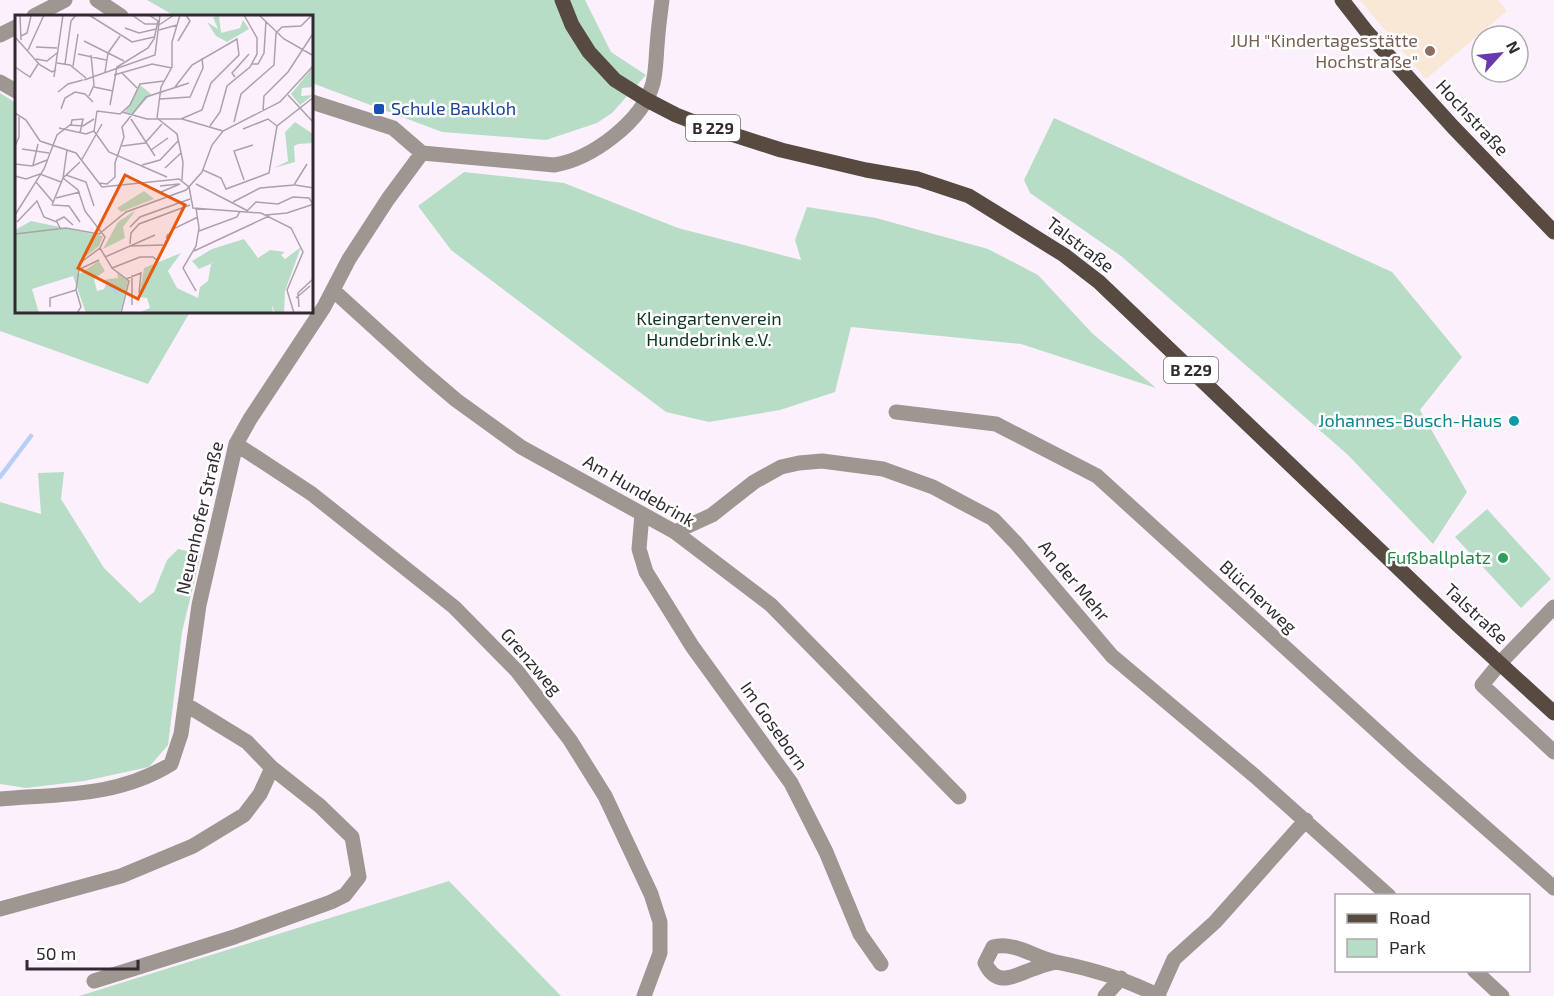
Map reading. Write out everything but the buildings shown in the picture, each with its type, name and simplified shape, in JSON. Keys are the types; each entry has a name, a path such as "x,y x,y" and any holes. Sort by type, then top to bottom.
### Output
{"main road":[{"name":"Talstraße","path":"561,0 572,26 590,52 615,80 647,100 685,119 781,150 866,170 918,179 969,196 1064,255 1099,282 1554,713"},
{"name":"Hochstraße","path":"1342,0 1367,32 1453,128 1554,232"}],"street":[{"path":"36,15 65,0"},
{"path":"97,0 120,15"},
{"path":"314,103 393,128 422,153 541,165 565,164 604,145 647,100 654,82 662,0"},
{"path":"0,82 15,90"},
{"name":"Neuenhofer Straße","path":"0,799 101,791 149,777 171,764 181,734 199,605 236,444 334,291 349,259 388,199 422,153"},
{"name":"Am Hundebrink","path":"334,291 456,400 511,441 675,532 771,605 959,797"},
{"name":"Blücherweg","path":"896,412 996,424 1097,476 1403,755 1554,888"},
{"name":"Grenzweg","path":"236,444 312,494 454,607 517,671 570,740 605,796 651,894 660,922 660,953 644,996"},
{"name":"An der Mehr","path":"675,532 712,515 754,482 782,467 800,463 822,461 883,469 933,487 993,519 1113,656 1306,820 1387,894"},
{"name":"Im Goseborn","path":"642,514 639,549 646,572 692,646 791,783 826,852 860,934 881,964"},
{"path":"1500,663 1554,607"},
{"name":"Talstraße","path":"1500,663 1482,685 1554,752"},
{"path":"94,981 234,937 331,902 345,895 359,877 352,837 320,806 273,768 247,741 185,704"},
{"path":"0,909 121,876 193,846 244,815 260,794 273,768"},
{"path":"1056,962 1069,963 1120,978 1159,996 1174,959 1215,922 1306,820"},
{"path":"1476,972 1502,996"},
{"path":"1106,996 1120,978"}],"shaded area":[{"name":"JUH \"Kindertagesstätte Hochstraße\"","path":"1360,0 1498,0 1507,11 1492,24 1470,24 1470,42 1426,79"}],"green space":[{"path":"147,0 585,0 611,52 646,75 612,113 597,123 546,140 442,132 314,84 314,15 173,15"},
{"path":"0,93 15,102 15,314 189,314 148,384 0,331"},
{"path":"1054,118 1392,272 1462,357 1420,410 1467,492 1433,544 1348,455 1121,256 1030,193 1024,180"},
{"name":"Kleingartenverein Hundebrink e.V.","path":"464,172 564,183 678,228 801,260 795,240 807,207 876,218 988,249 1038,275 1092,333 1156,388 1021,344 851,327 835,392 780,410 709,422 666,412 451,250 418,206"},
{"path":"64,472 61,499 104,568 140,603 154,592 167,560 178,549 201,554 182,632 168,745 149,767 84,781 26,788 0,784 0,502 41,514 38,473"},
{"name":"Fußballplatz","path":"1487,509 1551,579 1521,608 1455,537"},
{"path":"449,881 561,996 79,996"}],"waterway":[{"path":"0,477 31,436"}],"place":[{"name":"JUH \"Kindertagesstätte Hochstraße\"","path":"1430,51"},
{"name":"Schule Baukloh","path":"379,109"},
{"name":"Johannes-Busch-Haus","path":"1514,421"},
{"name":"Fußballplatz","path":"1503,558"}]}
